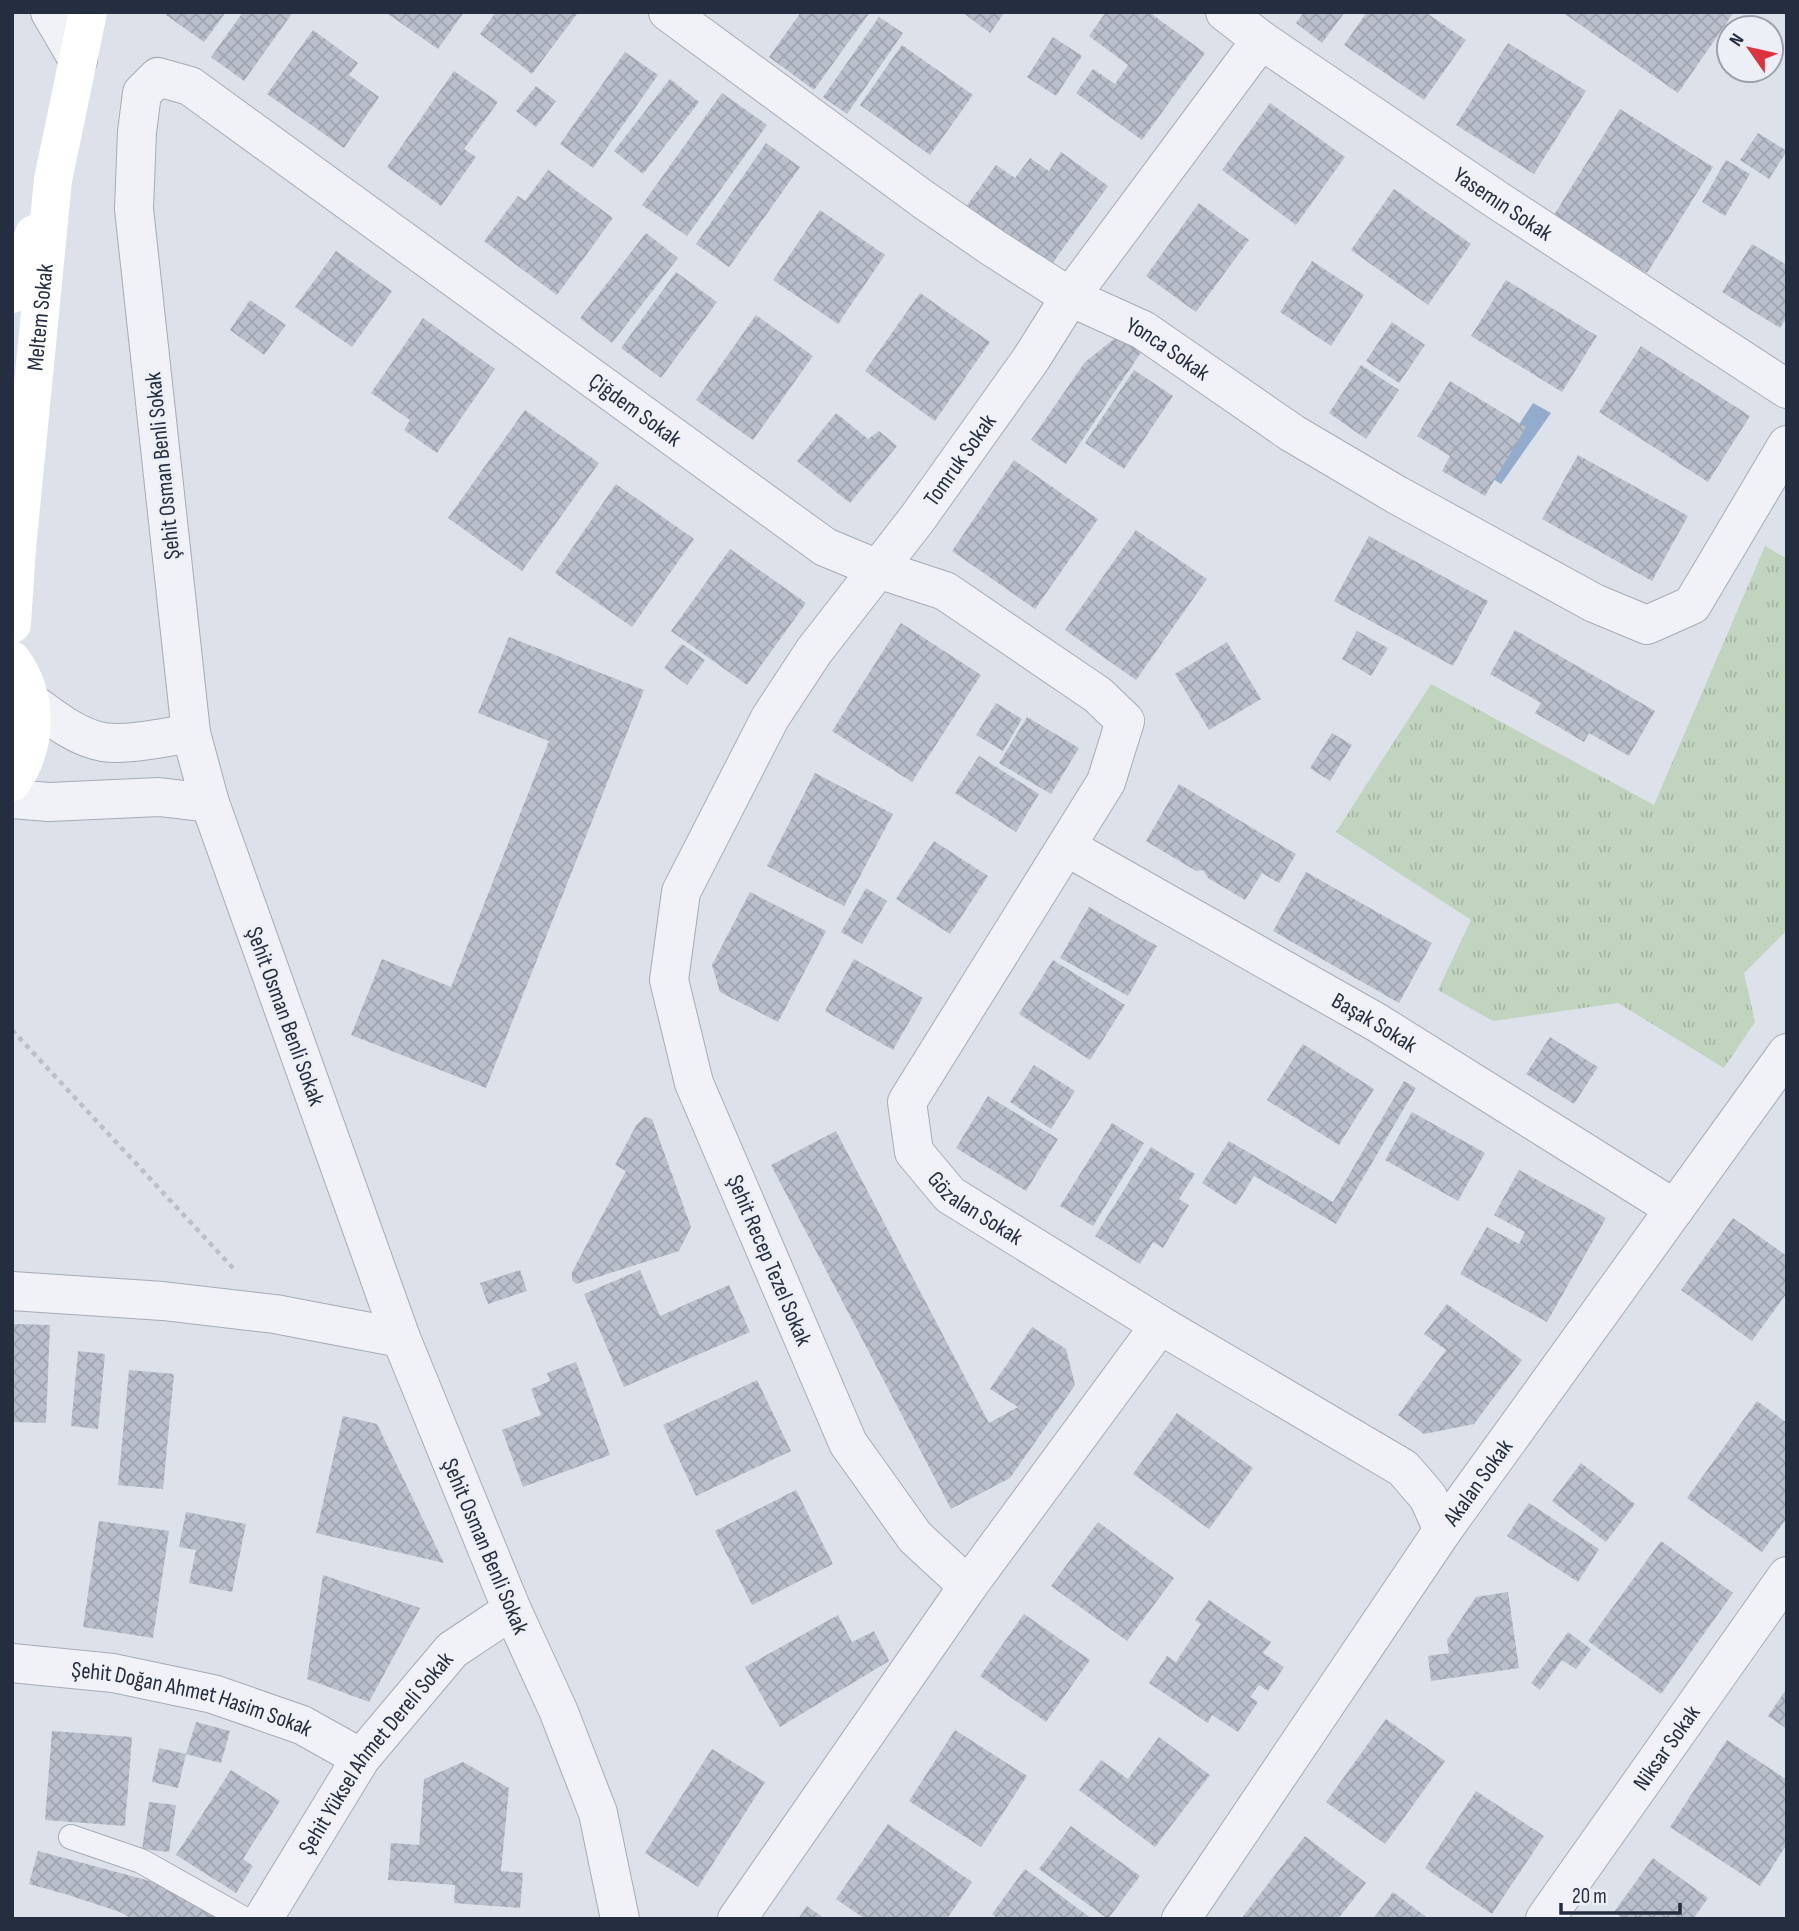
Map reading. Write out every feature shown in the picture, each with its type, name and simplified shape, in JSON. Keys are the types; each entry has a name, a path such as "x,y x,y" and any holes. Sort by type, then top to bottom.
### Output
{"main road":[{"name":"Meltem Sokak","path":"12,624 18,534 53,180 88,12"},
{"name":"Meltem Sokak","path":"12,294 53,180"},
{"path":"12,660 20,672 31,702 32,734 24,764 12,782"}],"street":[{"path":"50,12 78,61"},
{"name":"Yonca Sokak","path":"668,12 936,208 1070,296 1143,330 1292,433 1397,495 1594,603 1647,625 1692,605 1787,445"},
{"name":"Yasemın Sokak","path":"1225,12 1261,40 1500,202 1787,389"},
{"name":"Tomruk Sokak","path":"681,892 770,718 814,651 878,569 1031,359 1070,296 1261,40"},
{"name":"Çiğdem Sokak","path":"158,77 191,86 825,547 878,569 945,591 1098,695 1125,721"},
{"name":"Şehit Osman Benli Sokak","path":"158,77 142,93 137,132 134,209 191,733 210,803 401,1338 512,1610 558,1710 598,1813 620,1919"},
{"path":"31,702 67,728 103,742 147,741 191,733"},
{"name":"Gözalan Sokak","path":"1125,721 1106,782 907,1102 914,1152 950,1195 1160,1325 1403,1468 1428,1497 1443,1530"},
{"path":"12,799 49,802 159,797 210,803"},
{"name":"Başak Sokak","path":"1067,846 1376,1022 1675,1209"},
{"name":"Şehit Recep Tezel Sokak","path":"681,892 670,980 694,1083 848,1443 915,1537 968,1586"},
{"name":"Akalan Sokak","path":"1181,1919 1443,1530 1787,1053"},
{"path":"12,1291 163,1301 275,1314 401,1338"},
{"path":"737,1919 968,1586 1160,1325"},
{"name":"Niksar Sokak","path":"1545,1919 1787,1576"},
{"name":"Şehit Yüksel Ahmet Dereli Sokak","path":"263,1919 361,1758 452,1650 512,1610"},
{"name":"Şehit Doğan Ahmet Hasim Sokak","path":"12,1663 113,1673 213,1694 302,1725 361,1758"}],"lane":[{"path":"71,1837 141,1861 244,1919"}],"path":[{"path":"12,1030 275,1314"}],"green space":[{"path":"1765,546 1787,559 1787,930 1744,973 1755,1022 1724,1068 1618,1003 1493,1021 1438,990 1471,920 1336,832 1431,684 1654,805"}],"water":[{"path":"1533,403 1551,413 1501,484 1472,465 1516,429"}],"building":[{"path":"168,12 226,12 204,42 166,15"},
{"path":"243,12 293,12 244,81 211,57"},
{"path":"385,12 464,12 438,49"},
{"path":"496,12 577,14 532,74 480,34"},
{"path":"801,12 870,12 814,90 769,57"},
{"path":"962,12 1005,12 990,33"},
{"path":"1106,12 1149,12 1205,53 1142,140 1076,93 1093,69 1115,84 1128,65 1089,36"},
{"path":"1304,12 1345,12 1322,43 1296,23"},
{"path":"1367,12 1425,12 1466,40 1424,100 1344,45"},
{"path":"1562,12 1734,12 1715,14 1715,39 1678,93"},
{"path":"879,17 903,33 847,114 823,97"},
{"path":"313,30 358,63 349,75 379,97 344,148 267,94"},
{"path":"1053,37 1082,56 1056,96 1027,77"},
{"path":"1508,43 1586,91 1534,174 1456,125"},
{"path":"902,45 973,95 930,155 860,105"},
{"path":"625,52 658,75 593,168 560,144"},
{"path":"454,71 498,102 464,149 476,157 441,206 387,167"},
{"path":"670,79 699,102 643,174 614,151"},
{"path":"536,86 556,101 536,127 516,111"},
{"path":"722,93 767,125 687,236 642,205"},
{"path":"1270,103 1345,157 1296,225 1222,170"},
{"path":"1620,109 1713,167 1647,273 1554,215"},
{"path":"1758,133 1787,151 1769,179 1740,160"},
{"path":"766,143 800,167 729,267 696,244"},
{"path":"1061,152 1108,186 1049,268 965,208 996,165 1015,178 1030,158 1049,171"},
{"path":"1726,160 1750,174 1725,216 1702,202"},
{"path":"548,170 613,218 557,295 484,241 518,196 525,201"},
{"path":"1394,189 1471,244 1428,305 1351,250"},
{"path":"1199,203 1249,240 1196,312 1146,276"},
{"path":"820,210 885,255 838,324 773,280"},
{"path":"646,233 678,258 612,343 580,318"},
{"path":"1752,244 1787,265 1787,317 1780,328 1722,292"},
{"path":"336,251 392,291 352,347 295,307"},
{"path":"1312,261 1364,295 1331,346 1280,312"},
{"path":"676,272 717,302 661,378 621,348"},
{"path":"1506,280 1597,336 1562,392 1471,336"},
{"path":"920,293 990,342 935,421 865,371"},
{"path":"250,300 286,325 264,355 230,330"},
{"path":"756,315 813,356 753,440 696,400"},
{"path":"423,318 495,369 437,453 404,430 410,420 371,393"},
{"path":"1392,322 1425,345 1399,383 1366,361"},
{"path":"1119,335 1142,351 1066,464 1031,440 1085,362"},
{"path":"1641,346 1750,416 1708,482 1599,412"},
{"path":"1361,365 1399,390 1366,439 1329,413"},
{"path":"1134,370 1173,396 1124,469 1085,443"},
{"path":"1450,381 1526,427 1485,496 1442,471 1450,456 1417,436"},
{"path":"525,410 599,463 522,571 448,518"},
{"path":"836,413 868,439 879,431 897,446 850,503 797,461"},
{"path":"1578,455 1688,516 1652,581 1542,519"},
{"path":"1014,460 1098,519 1035,609 952,551"},
{"path":"616,484 694,539 632,627 555,573"},
{"path":"1136,530 1207,579 1136,680 1065,630"},
{"path":"1369,536 1488,601 1453,666 1334,601"},
{"path":"730,549 806,603 747,685 671,631"},
{"path":"901,623 981,675 912,782 832,731"},
{"path":"1515,630 1655,711 1629,756 1589,733 1584,742 1535,713 1541,703 1490,674"},
{"path":"1357,631 1388,648 1371,676 1342,659"},
{"path":"509,637 644,690 486,1088 351,1035 382,959 451,987 549,741 478,713"},
{"path":"1227,642 1261,699 1209,730 1175,674"},
{"path":"682,644 705,660 687,685 664,668"},
{"path":"996,703 1022,719 1003,751 976,735"},
{"path":"1027,717 1079,748 1051,794 999,763"},
{"path":"1332,733 1352,745 1330,781 1310,768"},
{"path":"979,756 1039,794 1016,832 955,793"},
{"path":"815,773 893,814 844,906 767,866"},
{"path":"1179,784 1296,854 1279,883 1262,873 1245,900 1208,878 1203,870 1196,871 1146,841"},
{"path":"934,841 988,876 950,934 896,899"},
{"path":"1306,872 1432,943 1399,1003 1273,931"},
{"path":"866,888 887,901 862,944 841,932"},
{"path":"750,892 826,931 778,1022 720,992 712,965"},
{"path":"1089,907 1157,946 1128,996 1060,958"},
{"path":"854,959 923,998 893,1050 825,1011"},
{"path":"1053,960 1125,1005 1090,1060 1019,1014"},
{"path":"1550,1037 1598,1067 1574,1104 1526,1074"},
{"path":"1303,1044 1374,1089 1339,1145 1267,1100"},
{"path":"1034,1065 1075,1091 1051,1129 1010,1102"},
{"path":"1404,1081 1416,1088 1336,1224 1254,1176 1236,1205 1202,1183 1229,1141 1333,1202"},
{"path":"988,1096 1058,1139 1026,1191 956,1148"},
{"path":"1412,1112 1485,1153 1458,1201 1385,1160"},
{"path":"645,1117 652,1119 691,1227 679,1251 576,1284 572,1280 572,1272 626,1171 615,1165 637,1124"},
{"path":"1112,1123 1144,1143 1093,1226 1060,1206"},
{"path":"836,1131 989,1423 1018,1407 990,1389 1032,1327 1066,1349 1075,1385 1010,1478 951,1509 771,1165"},
{"path":"1151,1147 1195,1174 1179,1199 1189,1205 1163,1248 1153,1242 1140,1264 1095,1236"},
{"path":"1519,1170 1606,1218 1547,1322 1460,1274 1487,1227 1519,1244 1525,1232 1494,1215"},
{"path":"1733,1218 1787,1256 1787,1293 1752,1341 1681,1290"},
{"path":"520,1270 527,1291 488,1304 480,1283"},
{"path":"640,1270 660,1316 729,1285 750,1332 624,1387 584,1294"},
{"path":"1447,1304 1522,1360 1474,1424 1424,1434 1398,1415 1446,1350 1424,1334"},
{"path":"12,1324 50,1325 46,1423 12,1422"},
{"path":"78,1351 105,1354 98,1429 71,1426"},
{"path":"576,1362 610,1455 523,1487 502,1430 541,1415 531,1389 550,1381 547,1373"},
{"path":"129,1370 174,1374 163,1489 118,1485"},
{"path":"757,1380 791,1451 696,1496 663,1425"},
{"path":"1757,1401 1787,1423 1787,1518 1762,1552 1687,1498"},
{"path":"1177,1413 1253,1468 1209,1529 1133,1474"},
{"path":"343,1416 377,1424 444,1563 316,1533"},
{"path":"1581,1463 1635,1504 1606,1542 1552,1501"},
{"path":"796,1490 833,1564 752,1605 715,1531"},
{"path":"1529,1503 1599,1549 1578,1582 1507,1536"},
{"path":"186,1512 246,1524 232,1592 189,1583 196,1550 179,1547"},
{"path":"99,1521 169,1531 153,1638 83,1627"},
{"path":"1098,1522 1174,1578 1127,1641 1051,1586"},
{"path":"1661,1541 1733,1593 1661,1694 1588,1641"},
{"path":"323,1575 420,1608 369,1702 307,1679"},
{"path":"1508,1592 1519,1668 1431,1681 1428,1656 1449,1653 1447,1640 1476,1597"},
{"path":"1209,1600 1271,1642 1263,1653 1284,1667 1268,1691 1259,1685 1250,1697 1258,1702 1238,1732 1212,1715 1208,1723 1149,1683 1167,1656 1176,1662 1201,1624 1195,1620"},
{"path":"1024,1614 1090,1660 1046,1722 980,1676"},
{"path":"838,1615 852,1642 874,1631 889,1661 780,1727 745,1667"},
{"path":"1568,1632 1591,1649 1576,1669 1562,1660 1540,1690 1531,1683"},
{"path":"1787,1688 1787,1729 1768,1716"},
{"path":"1386,1719 1445,1761 1385,1844 1326,1802"},
{"path":"196,1722 230,1731 221,1763 186,1754"},
{"path":"955,1730 1027,1776 981,1847 909,1801"},
{"path":"52,1731 132,1737 125,1826 45,1820"},
{"path":"1159,1737 1210,1775 1155,1847 1079,1790 1101,1760 1128,1779"},
{"path":"1727,1740 1787,1780 1787,1844 1760,1886 1670,1827"},
{"path":"159,1748 186,1754 178,1788 152,1782"},
{"path":"712,1749 765,1782 698,1887 645,1853"},
{"path":"463,1762 509,1788 501,1871 523,1873 520,1908 454,1903 455,1885 388,1880 391,1843 419,1845 424,1779"},
{"path":"231,1770 280,1801 243,1859 253,1866 236,1893 176,1855"},
{"path":"1476,1791 1544,1836 1492,1914 1425,1868"},
{"path":"149,1802 176,1805 169,1852 142,1849"},
{"path":"888,1824 972,1882 947,1919 865,1919 836,1899"},
{"path":"1071,1826 1140,1876 1108,1919 1039,1869"},
{"path":"1305,1836 1366,1883 1338,1919 1241,1919"},
{"path":"38,1851 161,1884 219,1919 132,1919 120,1912 29,1884"},
{"path":"1653,1858 1708,1898 1693,1919 1623,1919 1614,1912"},
{"path":"1025,1869 1092,1919 998,1919 992,1914"},
{"path":"1393,1892 1429,1919 1373,1919"},
{"path":"807,1906 825,1919 798,1919"}]}
